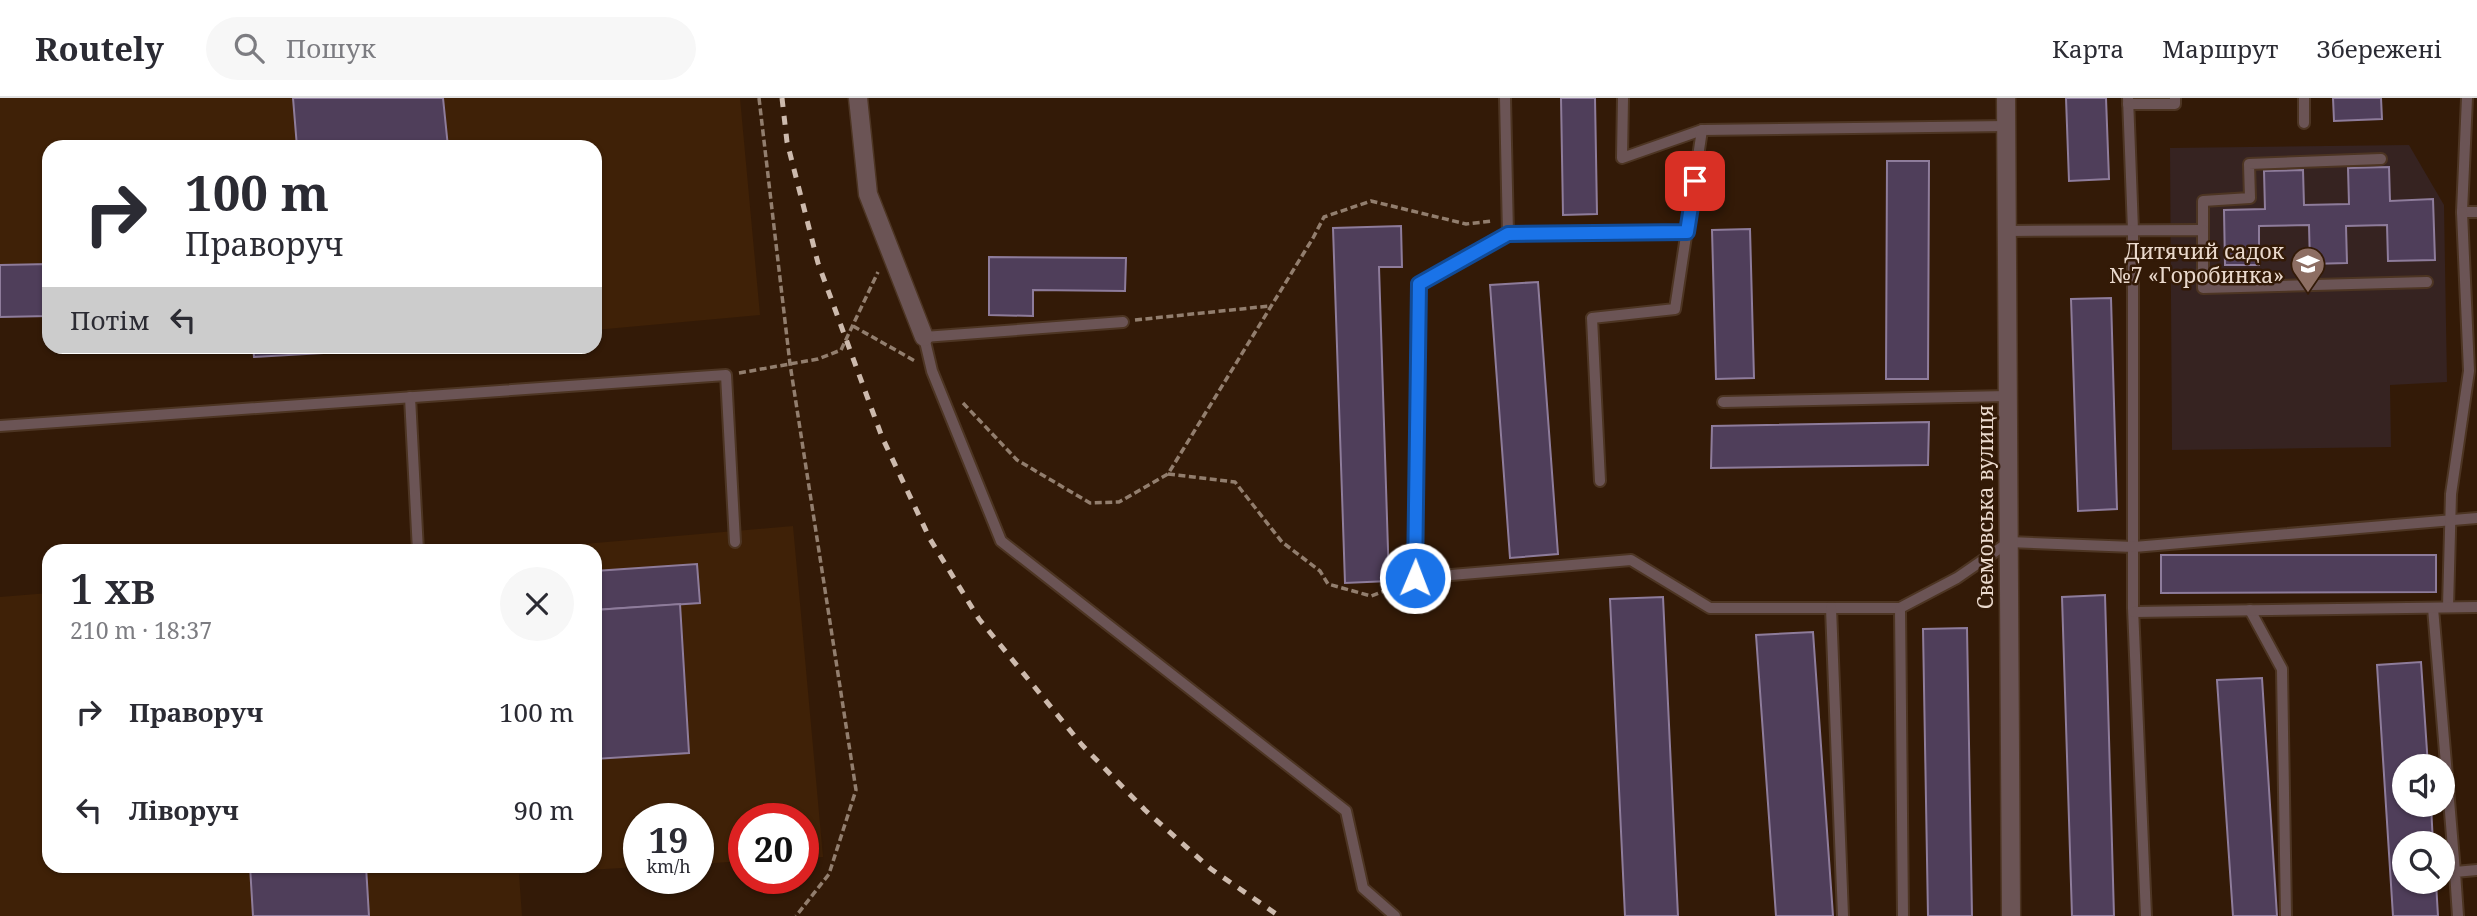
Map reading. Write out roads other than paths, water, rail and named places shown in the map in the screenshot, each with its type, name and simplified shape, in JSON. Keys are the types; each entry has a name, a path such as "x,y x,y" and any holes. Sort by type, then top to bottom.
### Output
{"street":[{"path":"858,98 868,194 924,337"},
{"name":"Свемовська вулиця","path":"2006,98 2011,916"}],"lane":[{"path":"1504,98 1508,234"},
{"path":"1623,98 1622,158 1702,130 2007,126"},
{"path":"2146,916 2134,612 2133,230 2128,101 2175,104 2175,98"},
{"path":"2304,98 2304,124"},
{"path":"2448,607 2451,494 2469,371 2462,212 2467,98"},
{"path":"1600,481 1592,318 1675,309 1702,130"},
{"path":"2381,159 2249,164 2250,198 2203,201 2203,288 2427,282"},
{"path":"2462,212 2477,212"},
{"path":"2007,231 2203,230"},
{"path":"1687,232 1508,234 1419,284 1415,578 1631,560 1710,608 1900,608 1957,578 2009,542 2134,547 2477,519"},
{"path":"1123,322 924,337 933,371 1001,541 1346,811 1363,888 1395,916"},
{"path":"0,426 726,375 735,542"},
{"path":"1723,402 2008,396"},
{"path":"410,397 418,544"},
{"path":"2134,612 2477,607"},
{"path":"1830,608 1843,916"},
{"path":"1900,608 1903,916"},
{"path":"2433,608 2452,831"},
{"path":"2250,610 2283,669 2286,916"},
{"path":"2458,916 2455,872 2477,870"}],"railway":[{"path":"782,98 787,142 818,263 882,437 930,539 979,619 1082,745 1145,810 1211,869 1279,916"}],"place":[{"name":"Дитячий садок №7 «Горобинка»","path":"2308,294"}]}
